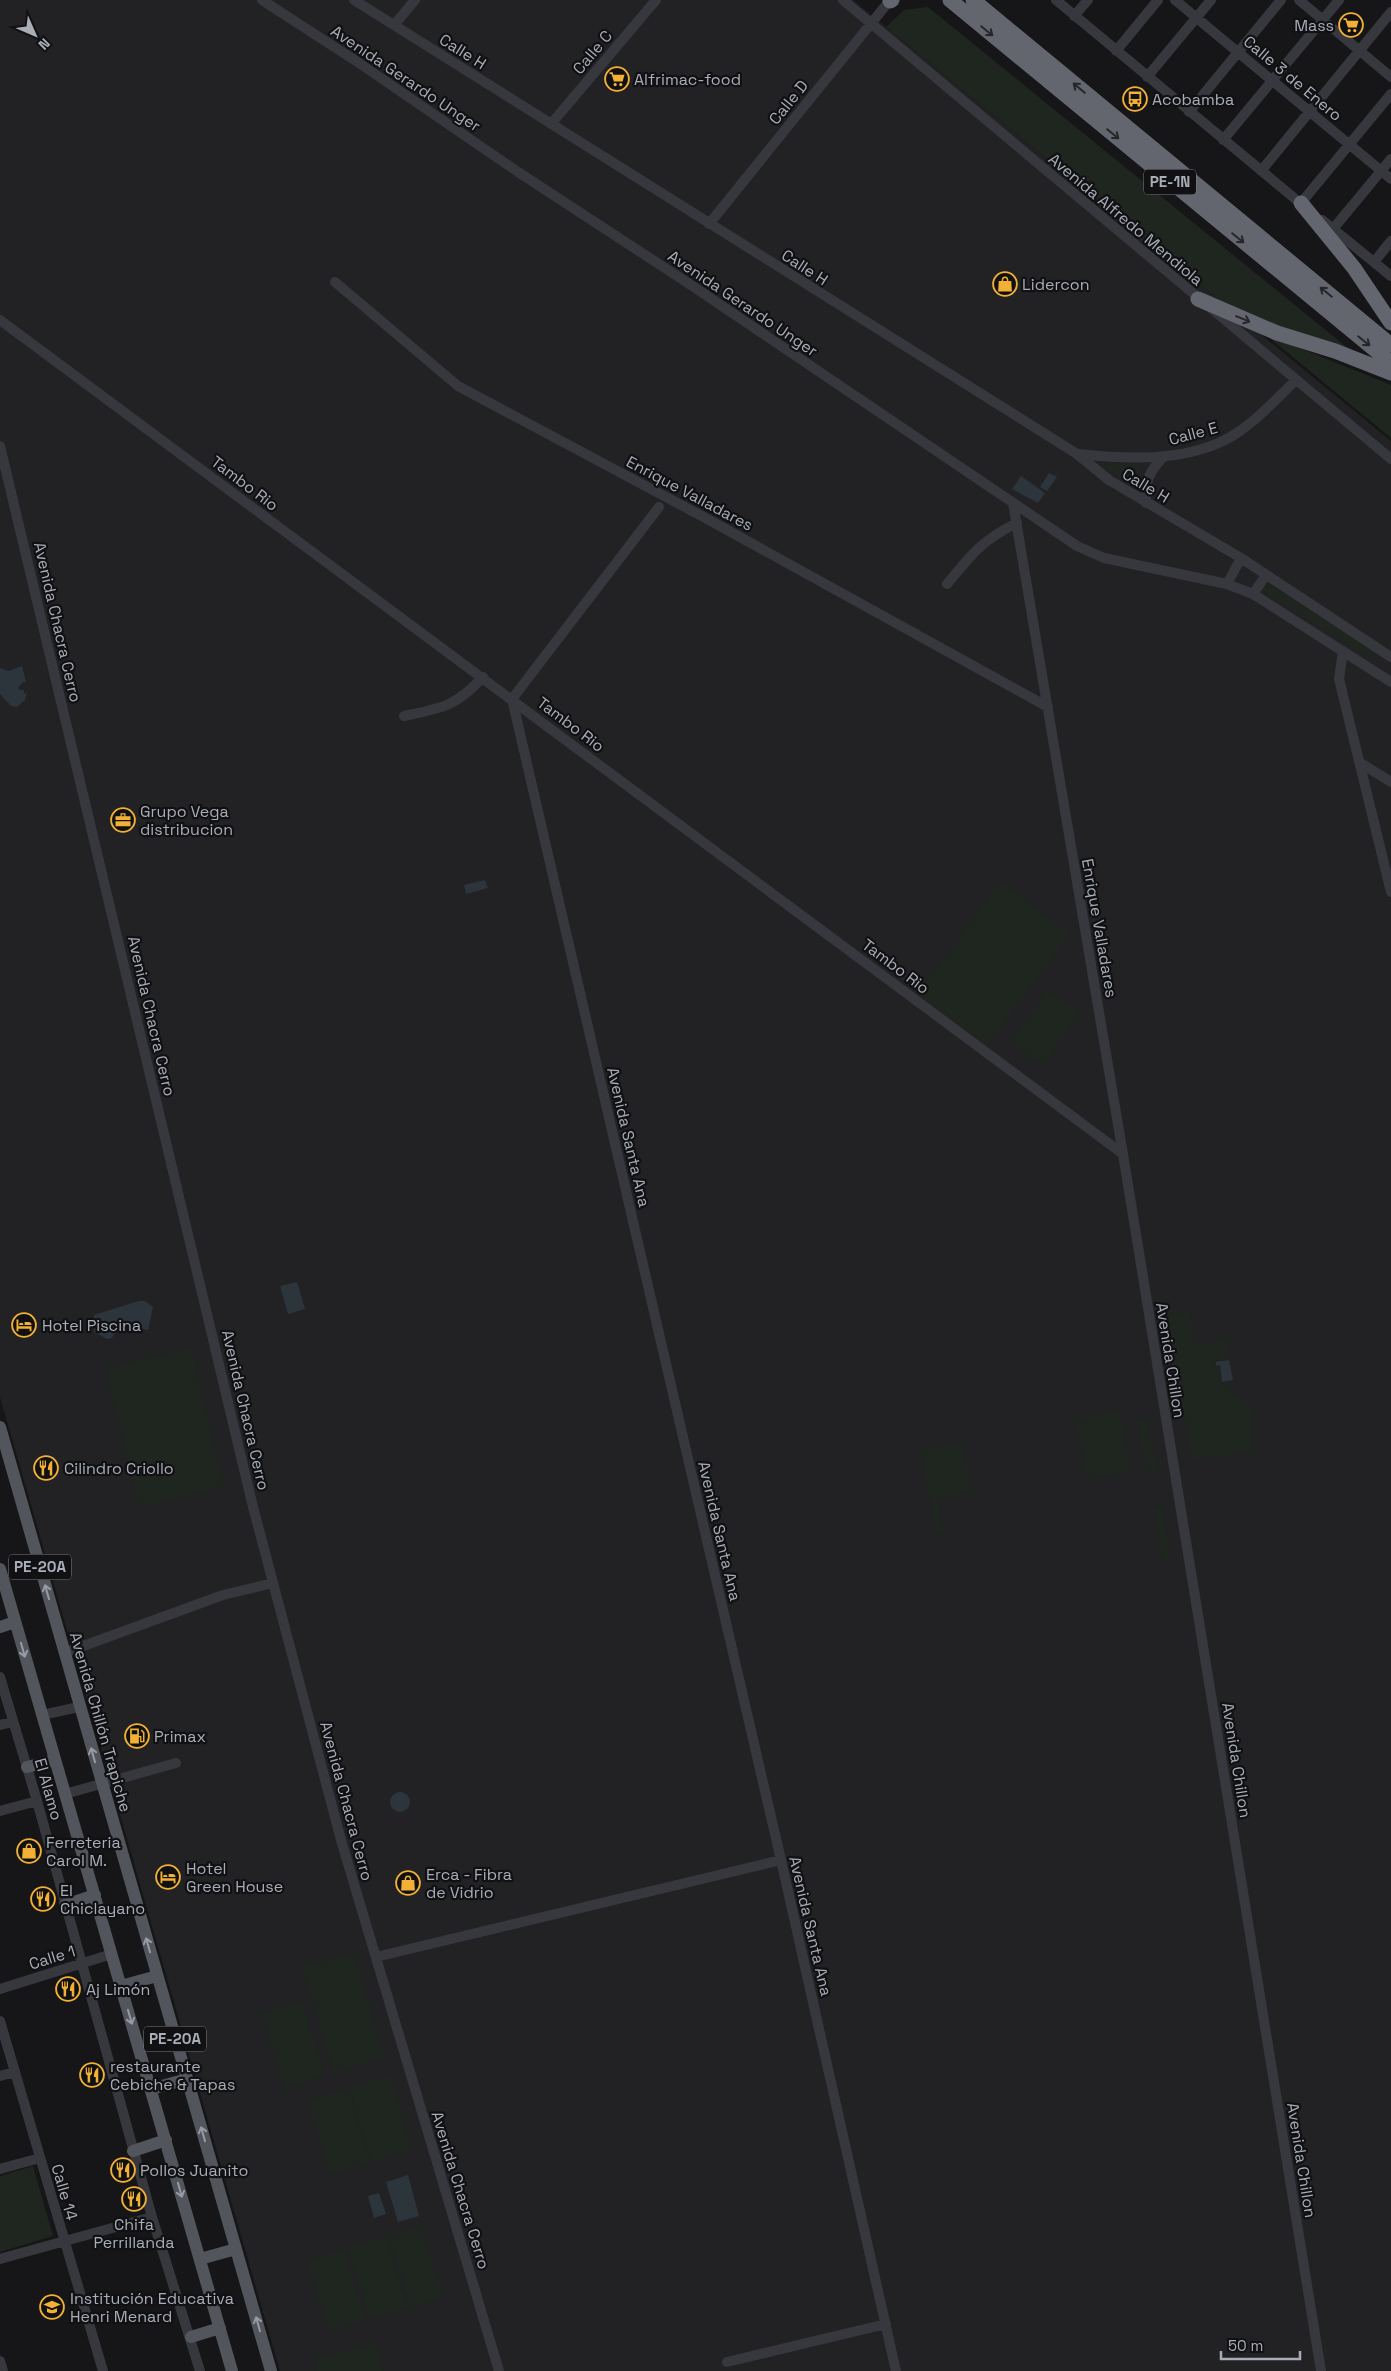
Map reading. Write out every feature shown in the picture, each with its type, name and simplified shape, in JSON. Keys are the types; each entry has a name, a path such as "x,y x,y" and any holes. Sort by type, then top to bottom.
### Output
{"highway":[{"name":"PE-1N","path":"950,0 1391,364"},
{"name":"PE-1N","path":"973,0 1391,345"},
{"path":"1301,203 1354,268 1391,323"},
{"path":"1198,299 1277,333 1335,351 1391,373"}],"main road":[{"name":"Avenida Chillón Trapiche","path":"0,1427 271,2371"},
{"name":"PE-20A","path":"0,1569 232,2371"},
{"path":"0,1627 15,1622"},
{"path":"27,1767 55,1760"},
{"path":"65,1905 95,1895"},
{"path":"122,1986 157,1976"},
{"path":"151,2089 187,2079"},
{"path":"133,2151 166,2140"},
{"path":"200,2259 236,2249"},
{"path":"191,2337 220,2328"}],"street":[{"name":"Avenida Gerardo Unger","path":"262,0 356,61 518,172 691,285 1077,546 1104,558 1227,584 1253,594 1391,682"},
{"name":"Calle H","path":"354,0 1077,454 1109,480 1241,558"},
{"path":"394,25 415,0"},
{"name":"Calle C","path":"551,124 656,0"},
{"name":"Avenida Alfredo Mendiola","path":"843,0 1295,381 1391,459"},
{"name":"Calle D","path":"710,224 891,0"},
{"path":"1056,0 1189,112 1391,276"},
{"path":"1074,16 1088,0"},
{"path":"1116,51 1158,0"},
{"name":"Calle 3 de Enero","path":"1175,0 1391,179"},
{"path":"1147,77 1211,0"},
{"path":"1189,112 1281,0"},
{"path":"1298,0 1391,77"},
{"path":"1223,140 1339,0"},
{"path":"1261,171 1391,12"},
{"path":"1301,203 1391,94"},
{"path":"1333,229 1391,159"},
{"path":"1374,262 1391,241"},
{"name":"Enrique Valladares","path":"335,282 458,386 711,521 1048,706"},
{"name":"Tambo Rio","path":"0,320 1123,1154"},
{"name":"Calle E","path":"1077,454 1106,457 1164,456 1195,451 1225,440 1247,425 1295,381"},
{"name":"Avenida Chacra Cerro","path":"0,446 253,1507 341,1840 499,2371"},
{"path":"1146,503 1145,487 1151,471 1164,456"},
{"name":"Enrique Valladares","path":"1013,503 1123,1154"},
{"path":"512,699 659,507"},
{"path":"947,584 980,545 1016,523"},
{"path":"1227,584 1241,558 1390,655 1376,672"},
{"path":"1253,594 1266,574"},
{"path":"1343,651 1339,679 1391,892"},
{"path":"404,716 444,708 466,694 483,677"},
{"name":"Avenida Santa Ana","path":"512,699 781,1860 896,2371"},
{"path":"1359,762 1391,782"},
{"name":"Avenida Chillon","path":"1123,1154 1321,2371"},
{"path":"64,1653 223,1595 273,1583"},
{"name":"El Alamo","path":"0,1678 37,1801 152,2217 191,2337 200,2371"},
{"path":"42,1715 79,1706"},
{"path":"0,1725 13,1722"},
{"path":"65,1794 176,1763"},
{"path":"0,1811 37,1801"},
{"path":"376,1957 781,1860"},
{"name":"Calle 1","path":"0,1989 112,1954"},
{"name":"Calle 14","path":"0,2021 103,2371"},
{"path":"0,2076 15,2072"},
{"path":"0,2169 40,2158"},
{"path":"0,2259 152,2217"},
{"path":"727,2362 886,2324"},
{"path":"0,2361 3,2371"}],"shaded area":[{"path":"0,0 853,0 1391,441 1391,2371 280,2371 0,1397"},
{"path":"928,7 1349,349 1235,313 886,27 904,10"},
{"path":"1265,334 1391,385 1391,438"},
{"path":"1096,464 1137,465 1139,466 1139,473 1131,484"},
{"path":"1049,473 1057,477 1047,491 1040,487"},
{"path":"1021,476 1045,493 1038,503 1012,489"},
{"path":"1267,583 1374,651 1368,657 1262,591"},
{"path":"22,666 26,682 23,682 18,688 24,690 24,694 27,692 25,700 17,707 11,706 0,694 0,668 8,671"},
{"path":"485,880 488,888 466,894 464,885"},
{"path":"1000,881 1071,933 987,1046 917,994"},
{"path":"1047,990 1080,1013 1043,1066 1010,1042"},
{"path":"297,1282 305,1309 288,1314 280,1286"},
{"path":"139,1301 145,1301 153,1307 148,1330 138,1328 129,1322 120,1325 112,1338 107,1339 94,1332 94,1315"},
{"path":"1190,1311 1193,1345 1228,1339 1230,1354 1224,1355 1224,1359 1214,1360 1215,1367 1218,1367 1221,1384 1229,1383 1234,1394 1242,1397 1247,1403 1252,1418 1253,1452 1192,1460 1167,1316"},
{"path":"191,1347 224,1487 139,1508 106,1368"},
{"path":"1229,1360 1233,1380 1222,1382 1220,1365 1216,1366 1216,1362"},
{"path":"1120,1410 1131,1471 1087,1480 1075,1419"},
{"path":"1148,1419 1158,1476 1147,1478 1137,1421"},
{"path":"962,1442 972,1492 937,1499 943,1526 945,1526 947,1533 937,1535 920,1450"},
{"path":"1162,1506 1171,1559 1163,1561 1153,1507"},
{"path":"400,1792 407,1795 410,1802 407,1809 400,1812 393,1809 390,1802 393,1795"},
{"path":"354,1952 385,2058 333,2073 302,1967"},
{"path":"302,2000 325,2075 284,2088 261,2013"},
{"path":"390,2075 412,2150 371,2162 349,2087"},
{"path":"348,2088 370,2163 329,2175 308,2100"},
{"path":"33,2166 53,2236 0,2252 0,2176"},
{"path":"408,2175 419,2216 398,2222 386,2182"},
{"path":"379,2193 386,2214 374,2218 368,2196"},
{"path":"421,2225 444,2297 411,2308 388,2235"},
{"path":"386,2236 407,2308 369,2319 348,2247"},
{"path":"344,2249 366,2320 329,2332 307,2261"},
{"path":"376,2342 384,2371 317,2371 314,2359"}],"place":[{"name":"Mass","path":"1351,25"},
{"name":"Alfrimac-food","path":"617,79"},
{"name":"Acobamba","path":"1135,99"},
{"name":"Lidercon","path":"1005,284"},
{"name":"Grupo Vega distribucion","path":"123,820"},
{"name":"Hotel Piscina","path":"24,1325"},
{"name":"Cilindro Criollo","path":"46,1468"},
{"name":"Primax","path":"137,1736"},
{"name":"Ferreteria Carol M.","path":"29,1851"},
{"name":"Hotel Green House","path":"168,1877"},
{"name":"Erca - Fibra de Vidrio","path":"408,1883"},
{"name":"El Chiclayano","path":"43,1899"},
{"name":"Aj Limón","path":"68,1989"},
{"name":"restaurante Cebiche & Tapas","path":"92,2075"},
{"name":"Pollos Juanito","path":"123,2170"},
{"name":"Chifa Perrillanda","path":"134,2199"},
{"name":"Institución Educativa Henri Menard","path":"52,2307"}]}
